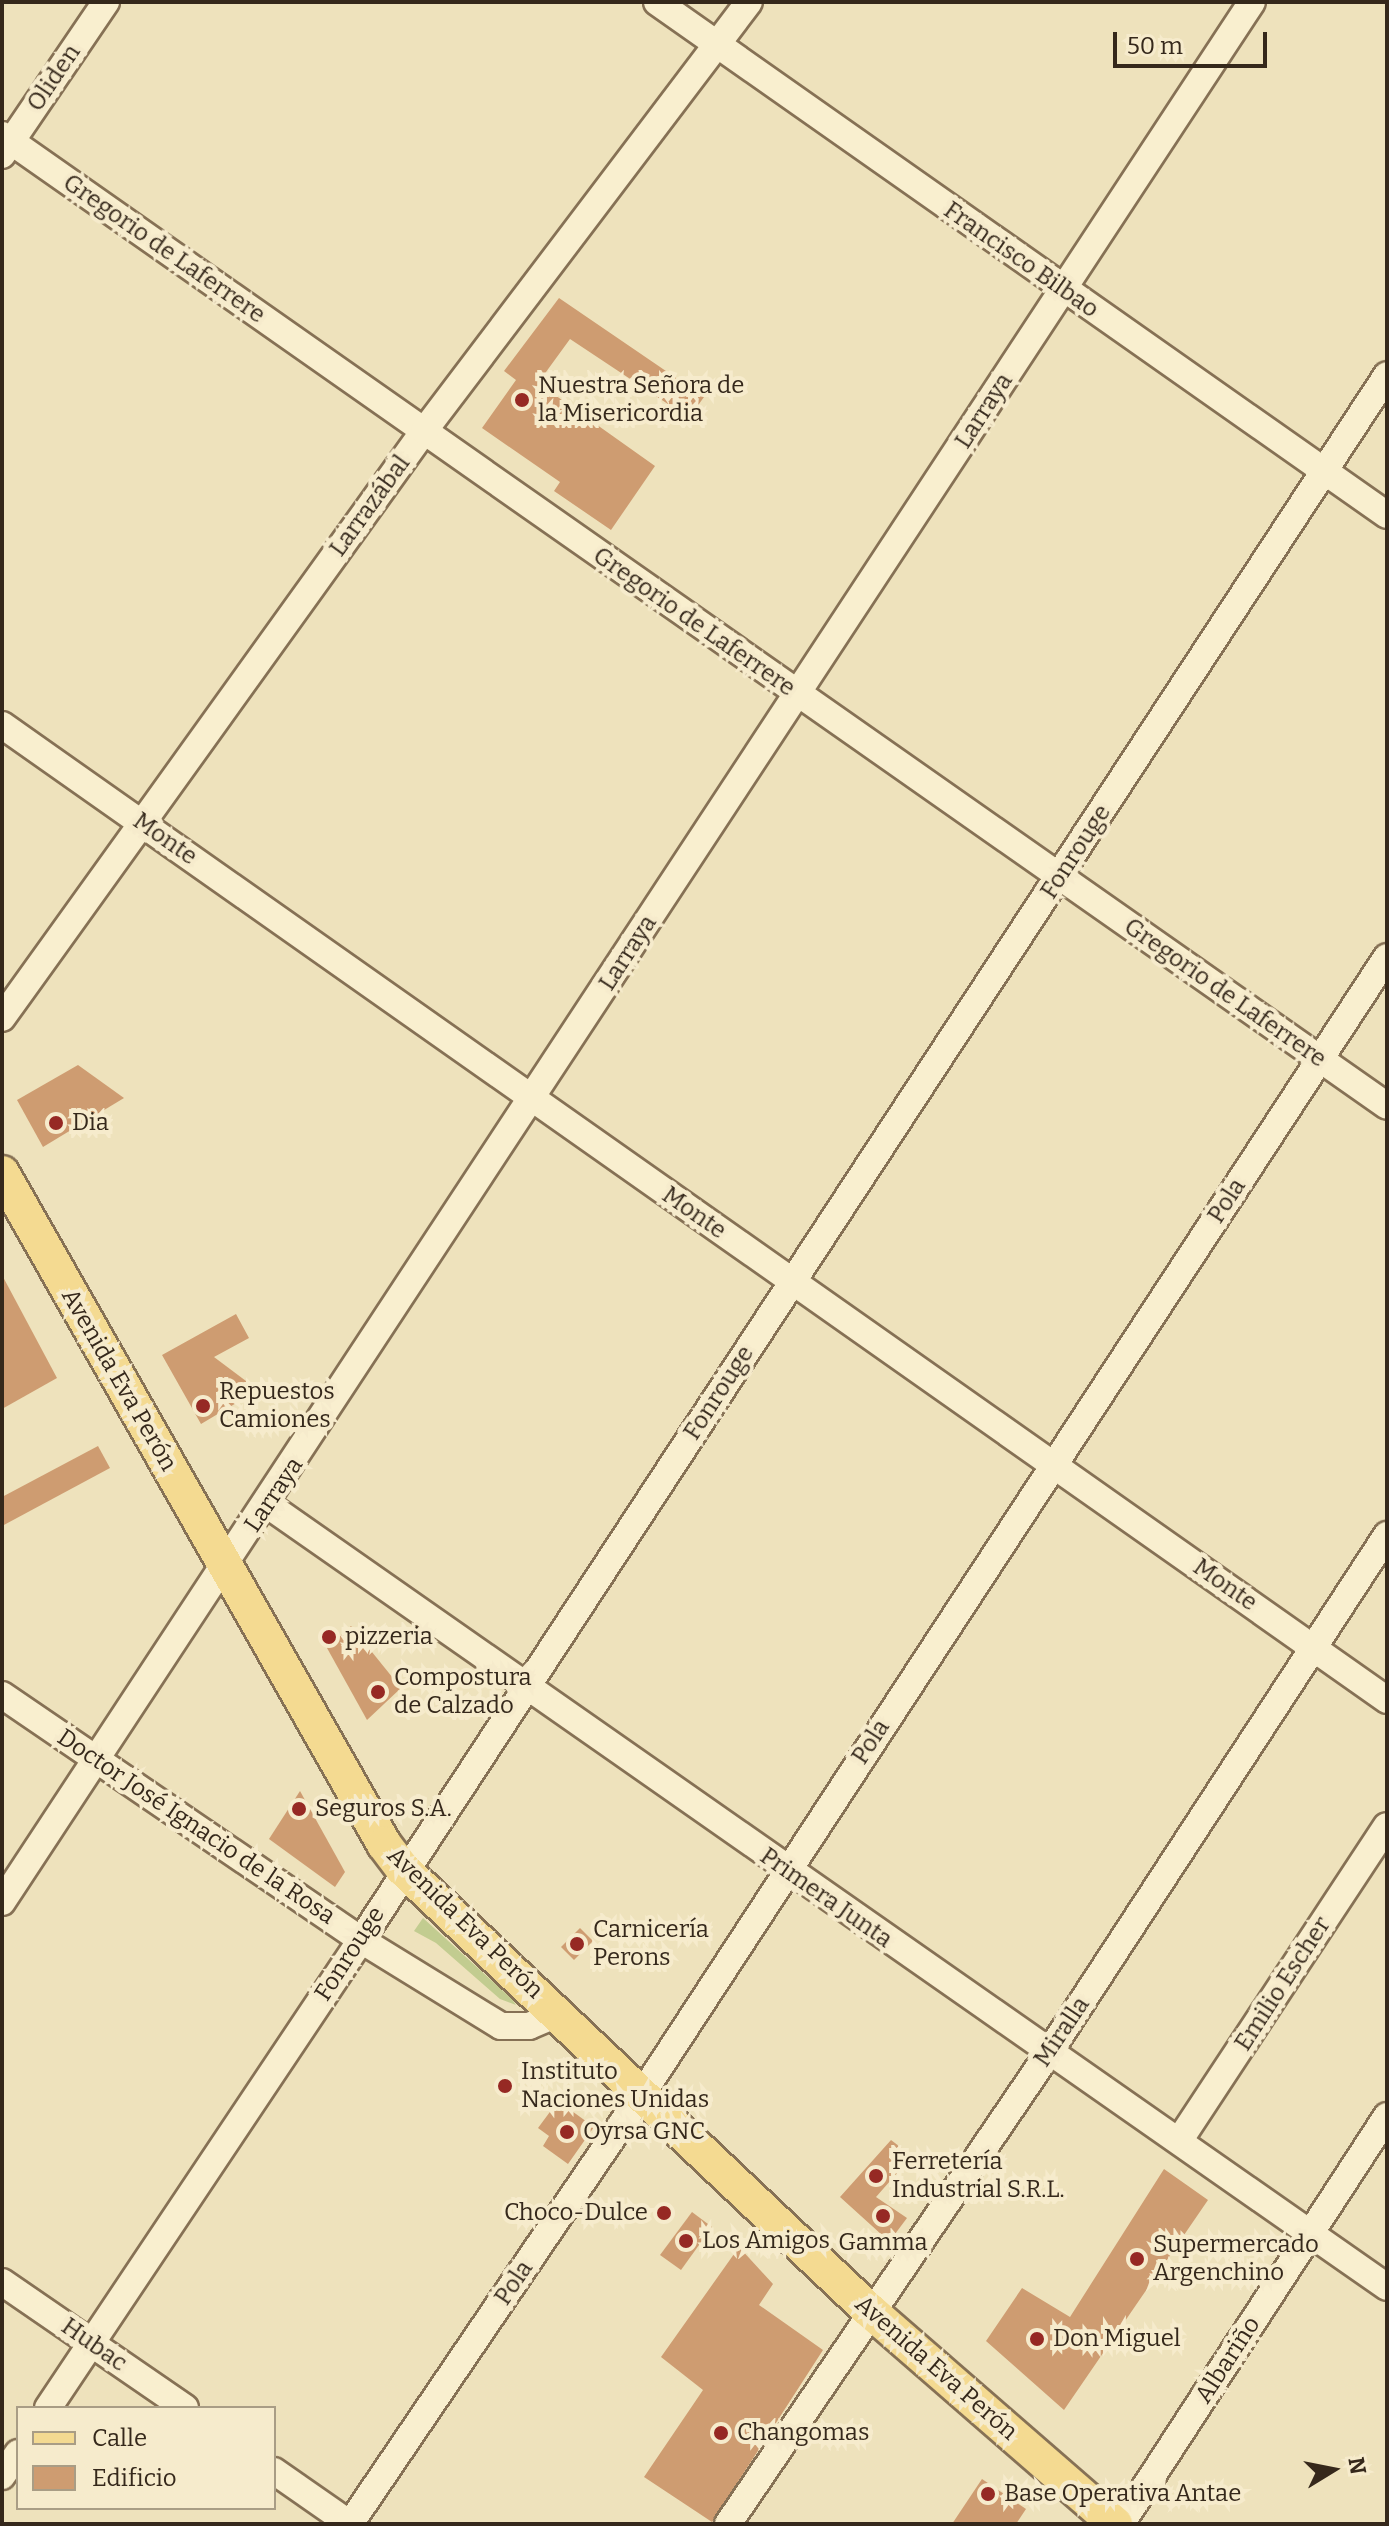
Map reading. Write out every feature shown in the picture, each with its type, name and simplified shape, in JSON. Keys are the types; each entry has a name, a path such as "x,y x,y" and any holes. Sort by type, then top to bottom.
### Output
{"main road":[{"name":"Avenida Eva Perón","path":"2,1173 226,1567 403,1869 560,2013 869,2310 1118,2524"}],"street":[{"name":"Oliden","path":"5,144 106,2"},
{"name":"Francisco Bilbao","path":"657,2 1387,515"},
{"name":"Larrazábal","path":"2,1018 424,431 749,2"},
{"name":"Larraya","path":"2,1902 268,1505 1252,2"},
{"name":"Gregorio de Laferrere","path":"5,144 424,431 1387,1106"},
{"name":"Fonrouge","path":"49,2406 361,1940 403,1869 527,1687 1387,375"},
{"name":"Monte","path":"2,725 1387,1700"},
{"name":"Pola","path":"350,2524 642,2094 1387,957"},
{"name":"Primera Junta","path":"268,1505 1048,2054 1179,2141 1387,2287"},
{"name":"Miralla","path":"728,2524 869,2310 1048,2054 1387,1535"},
{"name":"Doctor José Ignacio de la Rosa","path":"2,1695 361,1940 501,2026 529,2026 560,2013"},
{"name":"Emilio Escher","path":"1179,2141 1387,1826"},
{"name":"Albariño","path":"1118,2524 1387,2116"},
{"name":"Hubac","path":"2,2282 182,2406"},
{"path":"2,2476 16,2456"},
{"path":"276,2472 350,2524"}],"green space":[{"path":"423,1918 516,2005 500,1999 436,1943 414,1931"}],"building":[{"path":"559,298 704,397 689,418 570,339 538,383 655,466 611,530 554,491 560,482 482,428 516,380 504,371"},
{"name":"Dia","path":"78,1065 124,1098 43,1147 17,1100"},
{"path":"2,1275 57,1378 2,1409"},
{"path":"236,1314 249,1338 214,1357 258,1390 201,1424 162,1355"},
{"path":"98,1446 110,1468 2,1526 2,1497"},
{"path":"351,1626 401,1688 367,1720 327,1648"},
{"path":"300,1791 345,1872 335,1887 269,1839"},
{"name":"Carnicería Perons","path":"580,1928 593,1941 574,1960 561,1947"},
{"name":"Oyrsa GNC","path":"558,2101 594,2127 568,2164 543,2146 549,2136 538,2128"},
{"name":"Ferretería Industrial S.R.L.","path":"891,2140 912,2156 876,2197 907,2218 895,2234 882,2235 840,2197"},
{"name":"Supermercado Argenchino","path":"1164,2169 1208,2200 1064,2410 986,2341 1022,2288 1070,2317"},
{"name":"Los Amigos","path":"692,2212 712,2227 681,2270 660,2255"},
{"name":"Changomas","path":"739,2247 773,2284 759,2305 823,2350 712,2522 644,2477 703,2390 661,2357"},
{"name":"Base Operativa Antae","path":"982,2479 1026,2509 1016,2524 952,2524"}],"place":[{"name":"Nuestra Señora de la Misericordia","path":"522,400"},
{"name":"Dia","path":"56,1123"},
{"name":"Repuestos Camiones","path":"203,1406"},
{"name":"pizzeria","path":"329,1637"},
{"name":"Compostura de Calzado","path":"378,1692"},
{"name":"Seguros S.A.","path":"299,1809"},
{"name":"Carnicería Perons","path":"577,1944"},
{"name":"Instituto Naciones Unidas","path":"505,2086"},
{"name":"Oyrsa GNC","path":"567,2132"},
{"name":"Ferretería Industrial S.R.L.","path":"876,2176"},
{"name":"Choco-Dulce","path":"664,2213"},
{"name":"Gamma","path":"883,2216"},
{"name":"Los Amigos","path":"686,2241"},
{"name":"Supermercado Argenchino","path":"1137,2259"},
{"name":"Don Miguel","path":"1037,2339"},
{"name":"Changomas","path":"721,2433"},
{"name":"Base Operativa Antae","path":"988,2494"}]}
